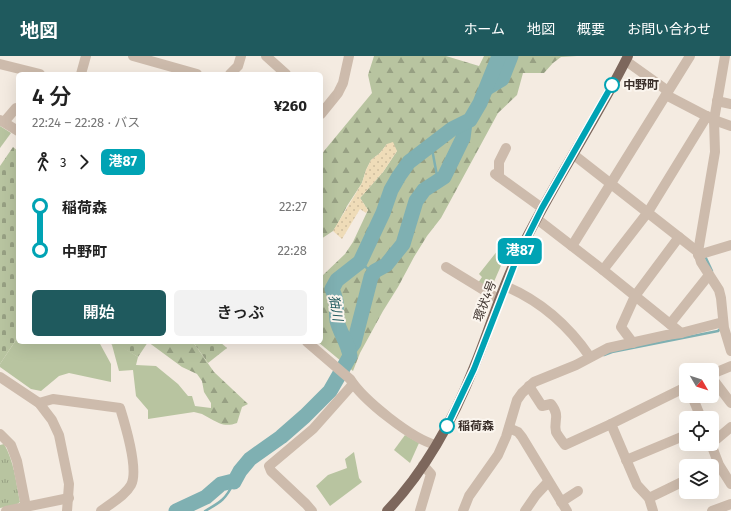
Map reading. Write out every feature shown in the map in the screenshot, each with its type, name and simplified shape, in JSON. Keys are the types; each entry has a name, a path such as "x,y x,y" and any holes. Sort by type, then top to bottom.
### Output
{"main road":[{"name":"環状4号","path":"387,511 423,465 452,416 474,369 517,258 542,208 574,154 627,58"}],"street":[{"path":"82,72 86,56"},
{"path":"133,56 160,60 192,72"},
{"path":"232,72 238,66 241,56"},
{"path":"266,56 284,72"},
{"path":"323,112 338,93 343,83 349,56"},
{"path":"572,246 690,56"},
{"path":"603,270 648,212 712,119 718,102 725,56"},
{"path":"627,58 667,93 712,119 728,125"},
{"path":"0,64 32,72"},
{"path":"718,102 730,104"},
{"path":"16,108 2,121 16,130"},
{"path":"712,119 715,152 701,262 719,290 731,351"},
{"path":"506,148 499,162 497,176 542,208"},
{"path":"574,154 679,237 702,253"},
{"path":"537,219 681,333"},
{"path":"633,343 621,327 635,296 679,237"},
{"path":"702,253 731,245"},
{"path":"446,267 500,300"},
{"path":"670,324 709,275"},
{"path":"505,286 522,293 547,309 574,336 590,357"},
{"path":"463,511 468,496 498,455 512,429 517,400 522,393 530,388 534,382 576,365 608,348 668,335 725,326"},
{"path":"309,344 391,419 428,443 436,445"},
{"path":"719,371 731,366"},
{"path":"0,377 39,403 52,420 59,435 69,484 67,511"},
{"path":"312,511 271,471 269,466 313,429 352,382"},
{"path":"719,387 731,403"},
{"path":"530,388 542,406 551,404 554,408 556,413 556,431 565,445 679,390"},
{"path":"39,403 53,400 120,408 126,427 133,466 132,483 126,492 101,511"},
{"path":"611,424 636,485 649,498 652,503 653,511"},
{"path":"719,438 731,428"},
{"path":"512,429 522,437 567,511"},
{"path":"1,435 11,445 17,461 26,507"},
{"path":"626,460 679,438"},
{"path":"420,511 431,474 423,465"},
{"path":"719,470 731,484"},
{"path":"525,511 536,495 548,482"},
{"path":"649,498 679,483"},
{"path":"561,502 578,491"},
{"path":"6,511 68,498"},
{"path":"712,511 731,504"}],"green space":[{"path":"374,56 446,56 479,66 484,56 577,56 561,57 544,73 523,73 517,95 498,113 441,218 427,236 383,311 360,353 353,371 320,344 323,344 323,275 345,254 353,242 368,210 360,198 383,172 397,151 387,144 380,153 371,160 362,183 337,225 333,231 323,238 323,153 372,93 368,75"},
{"path":"0,126 11,133 0,148"},
{"path":"13,147 16,149 16,340 0,364 0,166"},
{"path":"498,250 506,254 491,292 478,283 482,277 479,274"},
{"path":"16,340 16,344 100,344 111,364 111,382 69,373 59,376 41,391 31,389 0,367 0,364"},
{"path":"116,344 147,344 138,357"},
{"path":"118,344 138,357 136,365 156,366 178,384 188,396 192,396 195,406 211,408 211,419 194,412 148,419 148,410 136,396 133,370 119,371 112,345"},
{"path":"151,344 194,344 214,372 248,404 242,407 237,423 230,425 223,424 211,419 211,403 204,392 202,381 197,374 182,367"},
{"path":"194,344 222,344 227,348 208,363"},
{"path":"405,435 419,443 410,463 394,450"},
{"path":"4,444 16,479 20,502 16,505 0,508 0,445"},
{"path":"354,452 359,478 362,482 330,506 316,486 328,475 347,468 345,459"}],"sand":[{"path":"393,142 397,151 383,172 360,198 368,210 366,213 360,209 342,239 333,231 362,183 371,160 380,153 387,144"}],"waterway":[{"name":"㹨川","path":"176,511 206,497 221,484 234,482 240,471 250,459 281,437 330,391 350,356 348,347 337,321 336,301 332,289 337,280 360,262 383,213 391,190 409,162 452,129 470,120 480,103 499,56"},
{"path":"487,88 502,79 511,56"},
{"path":"349,350 354,343 371,277 375,271 386,265 403,244 416,201 424,190 444,177 463,138 465,123"},
{"path":"430,146 432,149 438,181"},
{"path":"705,256 712,271"},
{"path":"360,262 368,269 375,271"},
{"path":"604,355 612,352 718,331 721,328"},
{"path":"205,511 222,500 234,482"},
{"name":"㹨川","path":"189,505 193,511"}],"bus line":[{"name":"港87","path":"447,426 474,369 517,258 542,208 612,85"}],"place":[{"name":"中野町","path":"612,85"},
{"name":"稲荷森","path":"447,426"}]}
